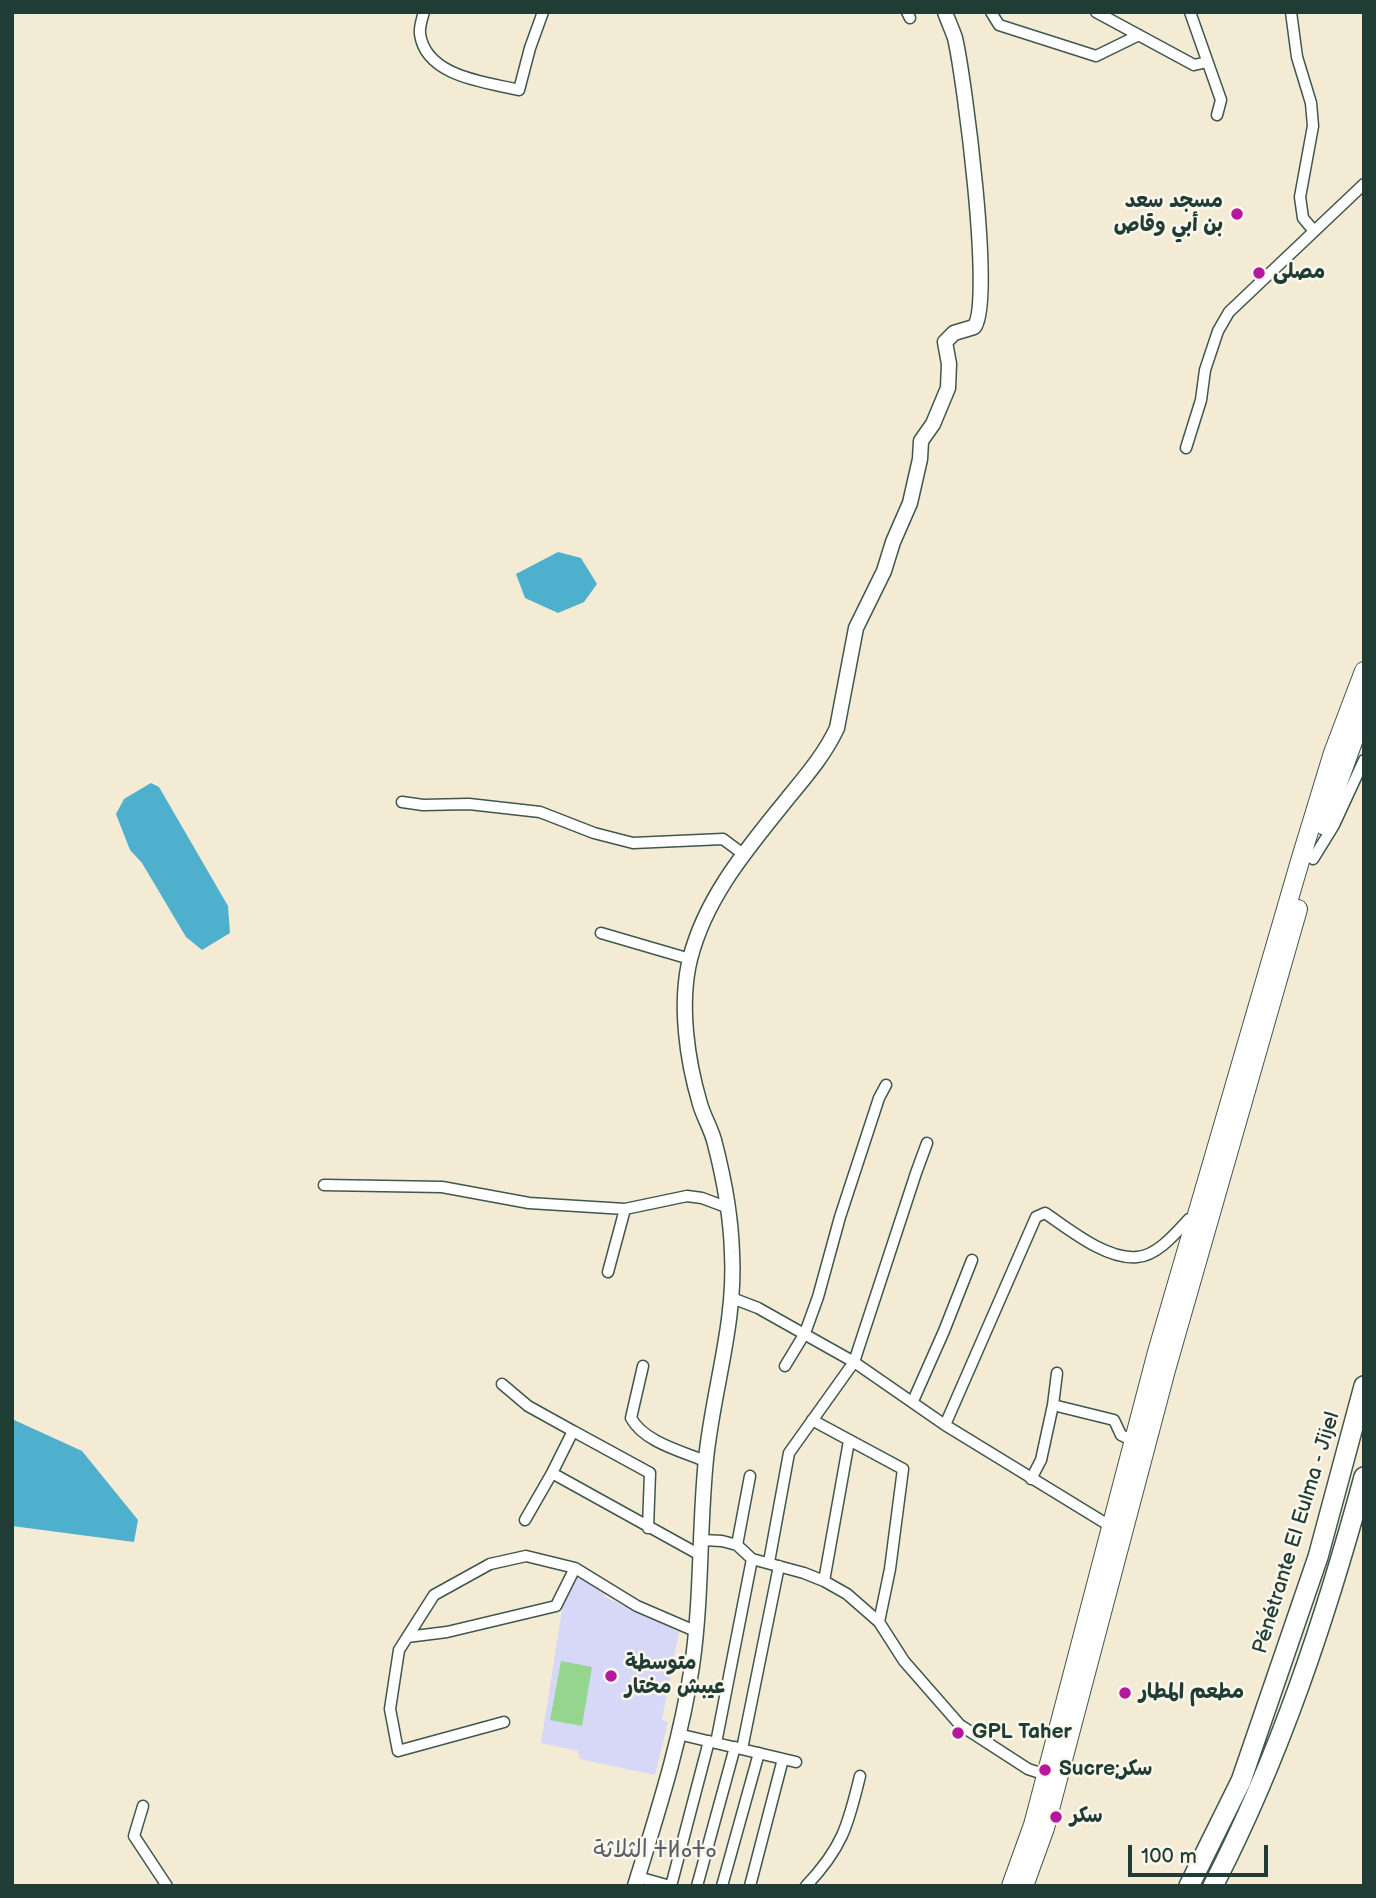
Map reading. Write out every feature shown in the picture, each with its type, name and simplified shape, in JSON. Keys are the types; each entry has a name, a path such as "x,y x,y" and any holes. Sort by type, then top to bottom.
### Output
{"highway":[{"path":"1011,1886 1033,1825 1110,1526 1195,1219 1333,752 1364,671"},
{"path":"1024,1886 1045,1828 1166,1370 1313,859 1364,711"},
{"name":"Pénétrante El Eulma - Jijel","path":"1189,1886 1241,1781 1318,1557 1364,1386"},
{"path":"1213,1886 1261,1787 1284,1727 1339,1569 1364,1477"}],"street":[{"path":"424,12 419,31 422,42 439,65 453,73 519,90 543,12"},
{"path":"752,1559 713,1742 671,1886 637,1881 678,1734 692,1668 705,1461 732,1298 732,1251 726,1207 714,1141 691,1065 685,983 698,932 717,892 743,854 803,779 837,728 856,628 884,571 907,510 920,459 920,441 933,424 948,388 949,364 945,342 954,332 974,327 979,318 981,262 971,154 954,35 945,12"},
{"path":"991,12 999,25 1096,56 1139,35"},
{"path":"1096,12 1194,65 1208,62"},
{"path":"1190,12 1220,100 1217,115"},
{"path":"1291,12 1297,57 1311,103 1313,126 1300,197 1303,218 1314,231"},
{"path":"1185,448 1201,400 1205,370 1218,331 1229,312 1364,184"},
{"path":"1313,859 1329,834 1364,760"},
{"path":"402,802 423,805 469,804 540,812 594,833 633,844 723,839 743,854"},
{"path":"601,933 690,959"},
{"path":"785,1366 805,1333 879,1098 886,1086"},
{"path":"696,1886 739,1748 774,1564 789,1453 854,1362 928,1143"},
{"path":"324,1185 442,1187 529,1203 625,1209 687,1196 702,1198 726,1207"},
{"path":"608,1272 625,1209"},
{"path":"945,1425 1036,1217 1045,1213 1092,1245 1121,1256 1139,1258 1163,1245 1189,1219 1195,1219"},
{"path":"912,1401 972,1260"},
{"path":"732,1298 805,1333 854,1362 945,1425 1110,1526"},
{"path":"643,1366 631,1418 635,1427 644,1434 705,1461"},
{"path":"1031,1479 1041,1460 1057,1373"},
{"path":"502,1384 528,1406 650,1473 648,1528"},
{"path":"1053,1405 1114,1420 1121,1435 1133,1441"},
{"path":"812,1420 903,1469 890,1569 879,1622"},
{"path":"525,1520 573,1431"},
{"path":"824,1581 849,1441"},
{"path":"552,1473 648,1528 701,1548 722,1541 737,1545 752,1559 824,1581 847,1594 879,1622 904,1661 960,1725 1028,1769 1046,1775"},
{"path":"737,1545 750,1476"},
{"path":"404,1763 398,1751 390,1709 399,1650 434,1595 490,1564 526,1556 575,1568 637,1606 695,1631"},
{"path":"407,1637 447,1632 556,1606 575,1568"},
{"path":"398,1751 504,1722"},
{"path":"678,1734 796,1762"},
{"path":"722,1886 760,1753"},
{"path":"750,1886 783,1759"},
{"path":"806,1886 827,1864 849,1824 860,1776"},
{"path":"143,1806 134,1836 167,1886"}],"shaded area":[{"name":"متوسطة عيبش مختار","path":"576,1577 604,1589 605,1597 679,1632 662,1720 668,1722 655,1775 580,1759 578,1751 541,1743 564,1598"}],"green space":[{"path":"561,1661 592,1667 582,1726 550,1720"}],"water":[{"path":"558,552 581,558 597,584 584,602 558,613 525,598 516,574"},
{"path":"151,783 159,787 228,906 230,933 202,950 186,937 142,863 130,850 116,814 124,799"},
{"path":"12,1419 82,1451 138,1520 134,1542 12,1526"}],"place":[{"name":"مسجد سعد بن أبي وقاص","path":"1237,214"},
{"name":"مصلى","path":"1259,273"},
{"name":"متوسطة عيبش مختار","path":"611,1676"},
{"name":"مطعم المطار","path":"1125,1693"},
{"name":"GPL Taher","path":"958,1733"},
{"name":"Sucre;سكر","path":"1045,1770"},
{"name":"سكر","path":"1056,1817"}],"district":[{"name":"الثلاثة ⵜⵍⴰⵜⴰ","path":"655,1851"}]}
